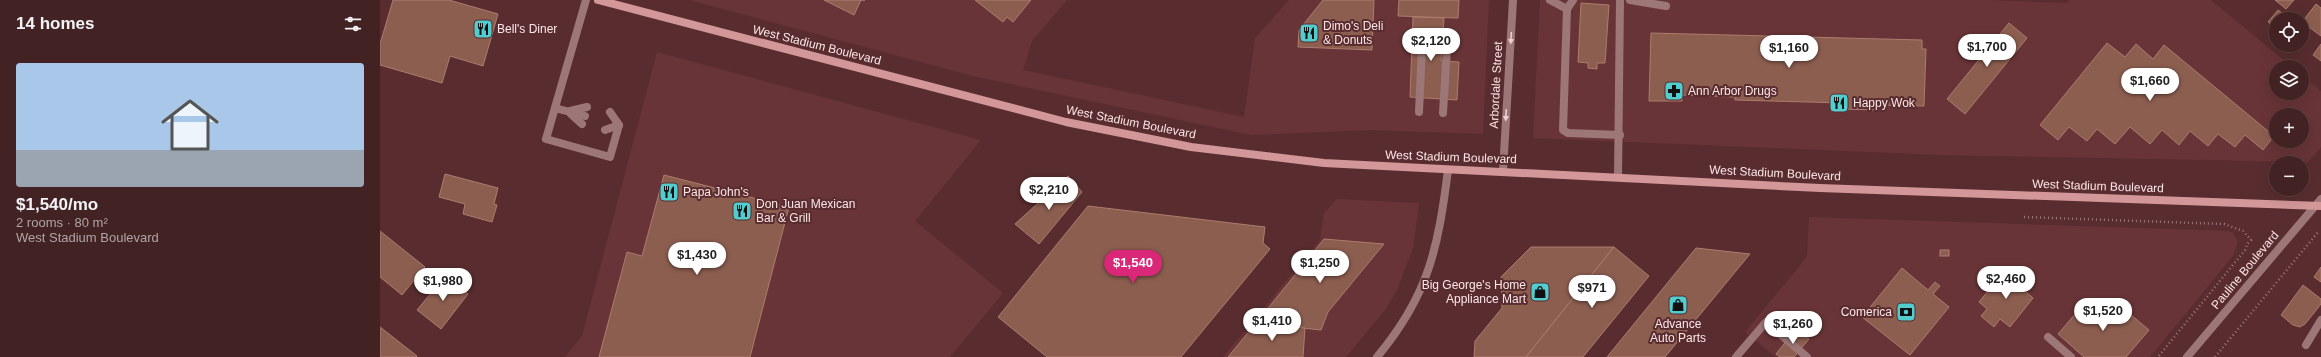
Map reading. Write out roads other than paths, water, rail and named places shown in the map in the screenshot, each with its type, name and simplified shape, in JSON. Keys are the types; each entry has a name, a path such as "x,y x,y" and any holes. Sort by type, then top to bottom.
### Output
{"main road":[{"name":"West Stadium Boulevard","path":"598,0 1066,122 1134,137 1191,147 1324,163 1820,188 2318,206"}],"street":[{"path":"586,0 546,139 610,157 619,125"},
{"name":"Arbordale Street","path":"1503,171 1513,0"},
{"path":"1550,0 1567,9"},
{"path":"1573,0 1567,9 1563,130 1568,133 1620,135"},
{"path":"1618,177 1620,135 1620,0"},
{"path":"1630,0 1666,6"},
{"path":"1419,112 1422,46"},
{"path":"1443,113 1447,48"},
{"path":"569,112 587,107"},
{"path":"555,108 569,112 584,120"},
{"path":"610,112 619,125"},
{"path":"606,126 619,125"},
{"path":"1377,357 1403,324 1424,285 1434,255 1448,170"},
{"name":"Pauline Boulevard","path":"2187,357 2318,206 2321,199"},
{"path":"2306,345 2321,320"},
{"path":"1736,357 1766,322 1807,357"},
{"path":"2048,337 2072,357"}],"place":[{"name":"Bell's Diner","path":"483,29"},
{"name":"Dimo's Deli & Donuts","path":"1309,33"},
{"name":"Ann Arbor Drugs","path":"1674,91"},
{"name":"Happy Wok","path":"1839,103"},
{"name":"Papa John's","path":"669,192"},
{"name":"Don Juan Mexican Bar & Grill","path":"742,211"},
{"name":"Big George's Home Appliance Mart","path":"1540,292"},
{"name":"Advance Auto Parts","path":"1678,305"},
{"name":"Comerica","path":"1906,312"}]}
